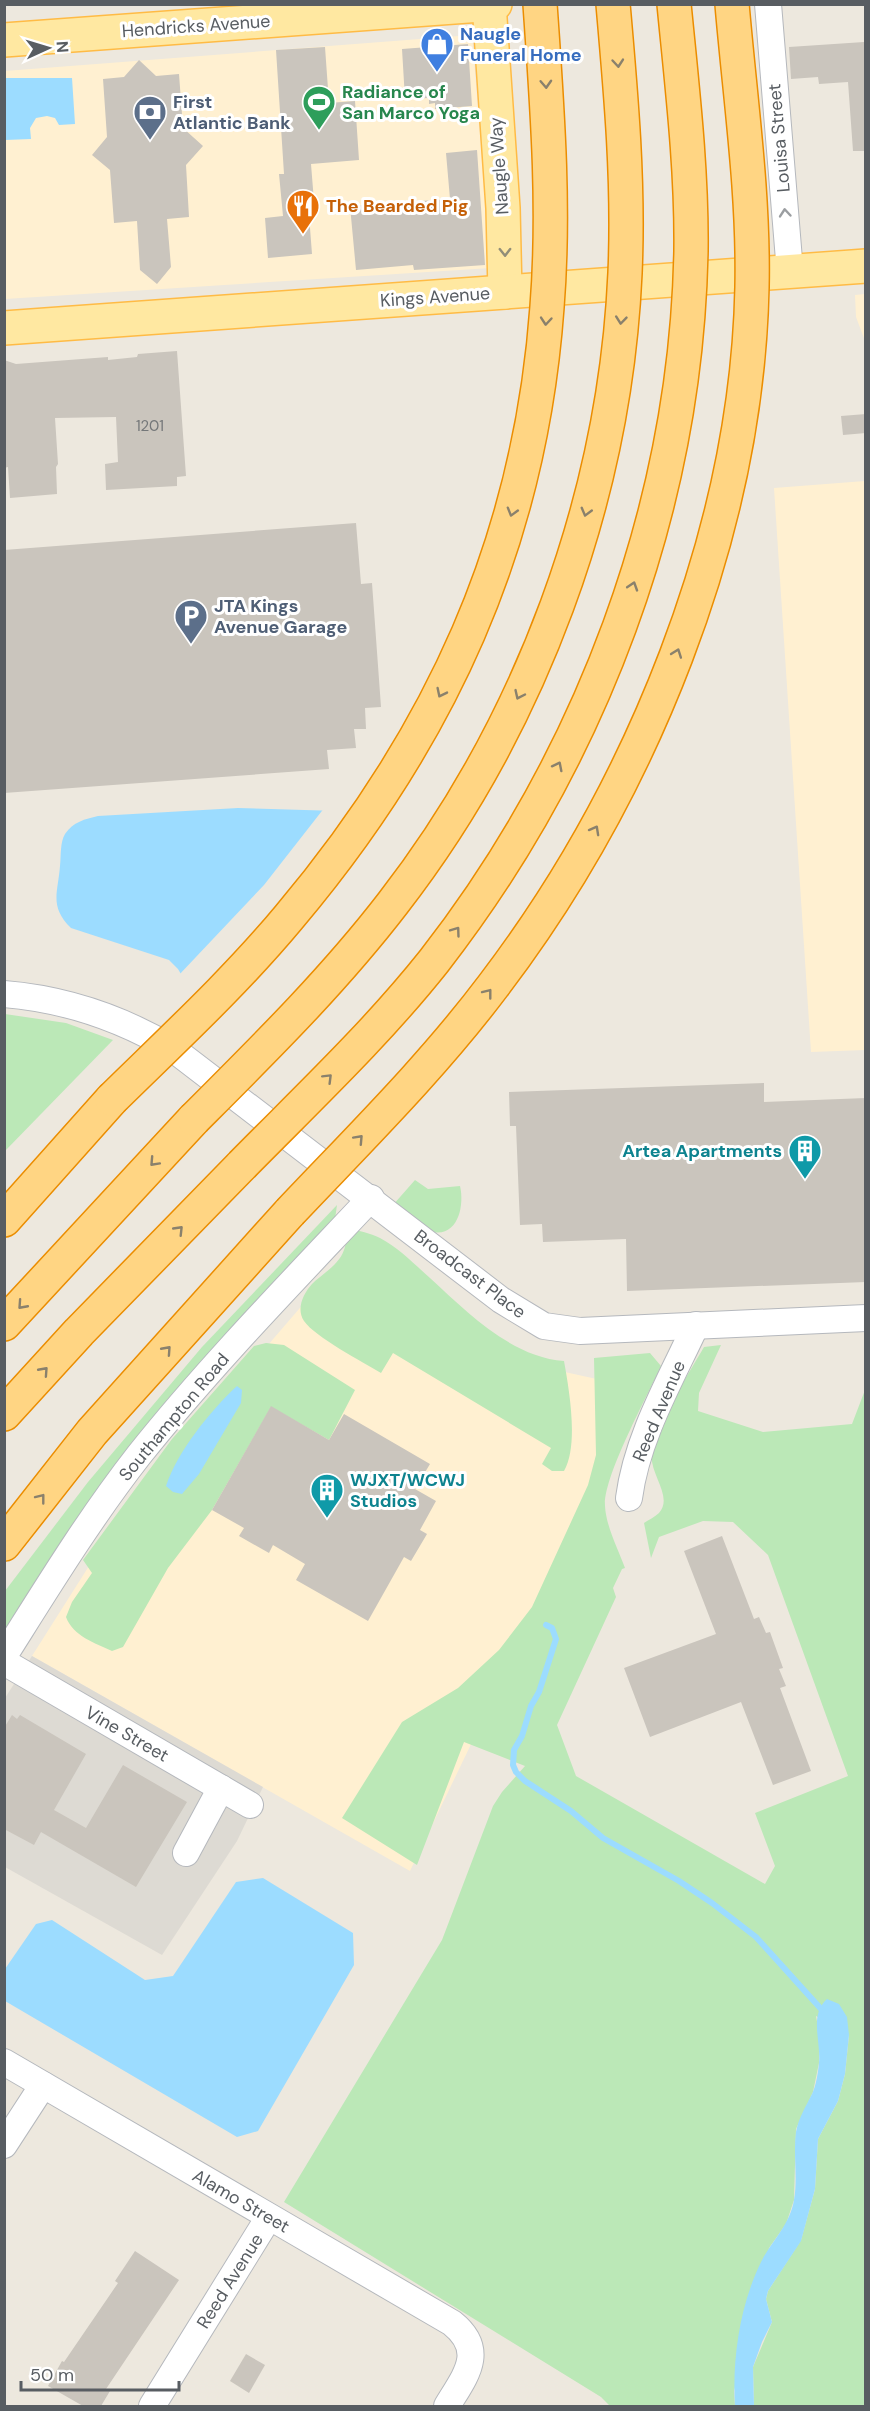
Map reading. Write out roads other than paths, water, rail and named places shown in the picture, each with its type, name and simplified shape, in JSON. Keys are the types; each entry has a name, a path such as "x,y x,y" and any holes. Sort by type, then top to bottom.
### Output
{"highway":[{"path":"4,1202 112,1099 262,948 288,918 381,797 424,725 454,666 483,598 505,537 533,420 544,343 550,267 550,190 540,4"},
{"path":"4,1324 194,1119 322,988 366,937 417,870 457,809 495,743 527,677 556,605 580,535 599,462 613,388 622,314 627,199 613,4"},
{"path":"4,1414 79,1332 384,1020 432,963 510,850 553,776 584,714 616,635 640,566 667,462 687,334 691,249 689,165 674,4"},
{"path":"4,1544 92,1432 290,1212 444,1047 516,955 572,871 608,807 642,737 672,665 697,594 719,517 741,403 750,326 752,277 750,209 732,4"},
{"path":"4,1220 112,1099"}],"main road":[{"name":"Hendricks Avenue","path":"4,40 495,4"},
{"name":"Naugle Way","path":"489,5 505,292"},
{"name":"Kings Avenue","path":"4,328 866,266"}],"street":[{"name":"Louisa Street","path":"768,4 790,272"},
{"name":"Broadcast Place","path":"4,994 50,1000 98,1013 158,1040 199,1066 501,1300 522,1315 544,1326 580,1331 866,1318"},
{"name":"Southampton Road","path":"4,1656 84,1531 144,1449 216,1364 371,1198"},
{"name":"Reed Avenue","path":"629,1498 633,1471 645,1434 696,1325"},
{"name":"Vine Street","path":"4,1662 250,1805"},
{"path":"186,1853 221,1788"},
{"name":"Alamo Street","path":"4,2062 452,2323 464,2333 471,2346 471,2362 447,2406"},
{"path":"4,2145 43,2085"},
{"name":"Reed Avenue","path":"152,2406 269,2217"}],"water":[{"path":"5,78 72,78 75,124 59,125 55,118 47,116 36,118 30,128 31,139 5,140"},
{"path":"238,808 338,811 185,981 169,960 71,928 64,920 57,906 61,845 65,834 76,824 98,816"},
{"path":"237,1386 242,1390 241,1403 199,1474 182,1494 173,1492 166,1486 186,1446 216,1407"},
{"path":"263,1878 353,1933 354,1965 258,2131 237,2137 5,2001 5,1969 36,1924 52,1920 145,1980 173,1976 236,1882"},
{"path":"827,1999 839,2004 847,2017 849,2035 845,2074 838,2101 818,2139 815,2189 801,2241 768,2291 766,2299 772,2322 753,2367 754,2406 735,2406 736,2350 743,2313 762,2260 792,2209 796,2183 796,2132 800,2117 816,2083 819,2063 817,2020 818,2013"}],"waterway":[{"path":"546,1625 552,1628 556,1639 539,1692 531,1706 522,1736 514,1750 513,1765 516,1772 525,1781 571,1811 603,1838 679,1881 756,1937 822,2010"}],"place":[{"name":"Naugle Funeral Home","path":"437,73"},
{"name":"Radiance of San Marco Yoga","path":"319,131"},
{"name":"First Atlantic Bank","path":"150,141"},
{"name":"The Bearded Pig","path":"303,235"},
{"name":"JTA Kings Avenue Garage","path":"191,645"},
{"name":"Artea Apartments","path":"805,1180"},
{"name":"WJXT/WCWJ Studios","path":"327,1519"}]}
